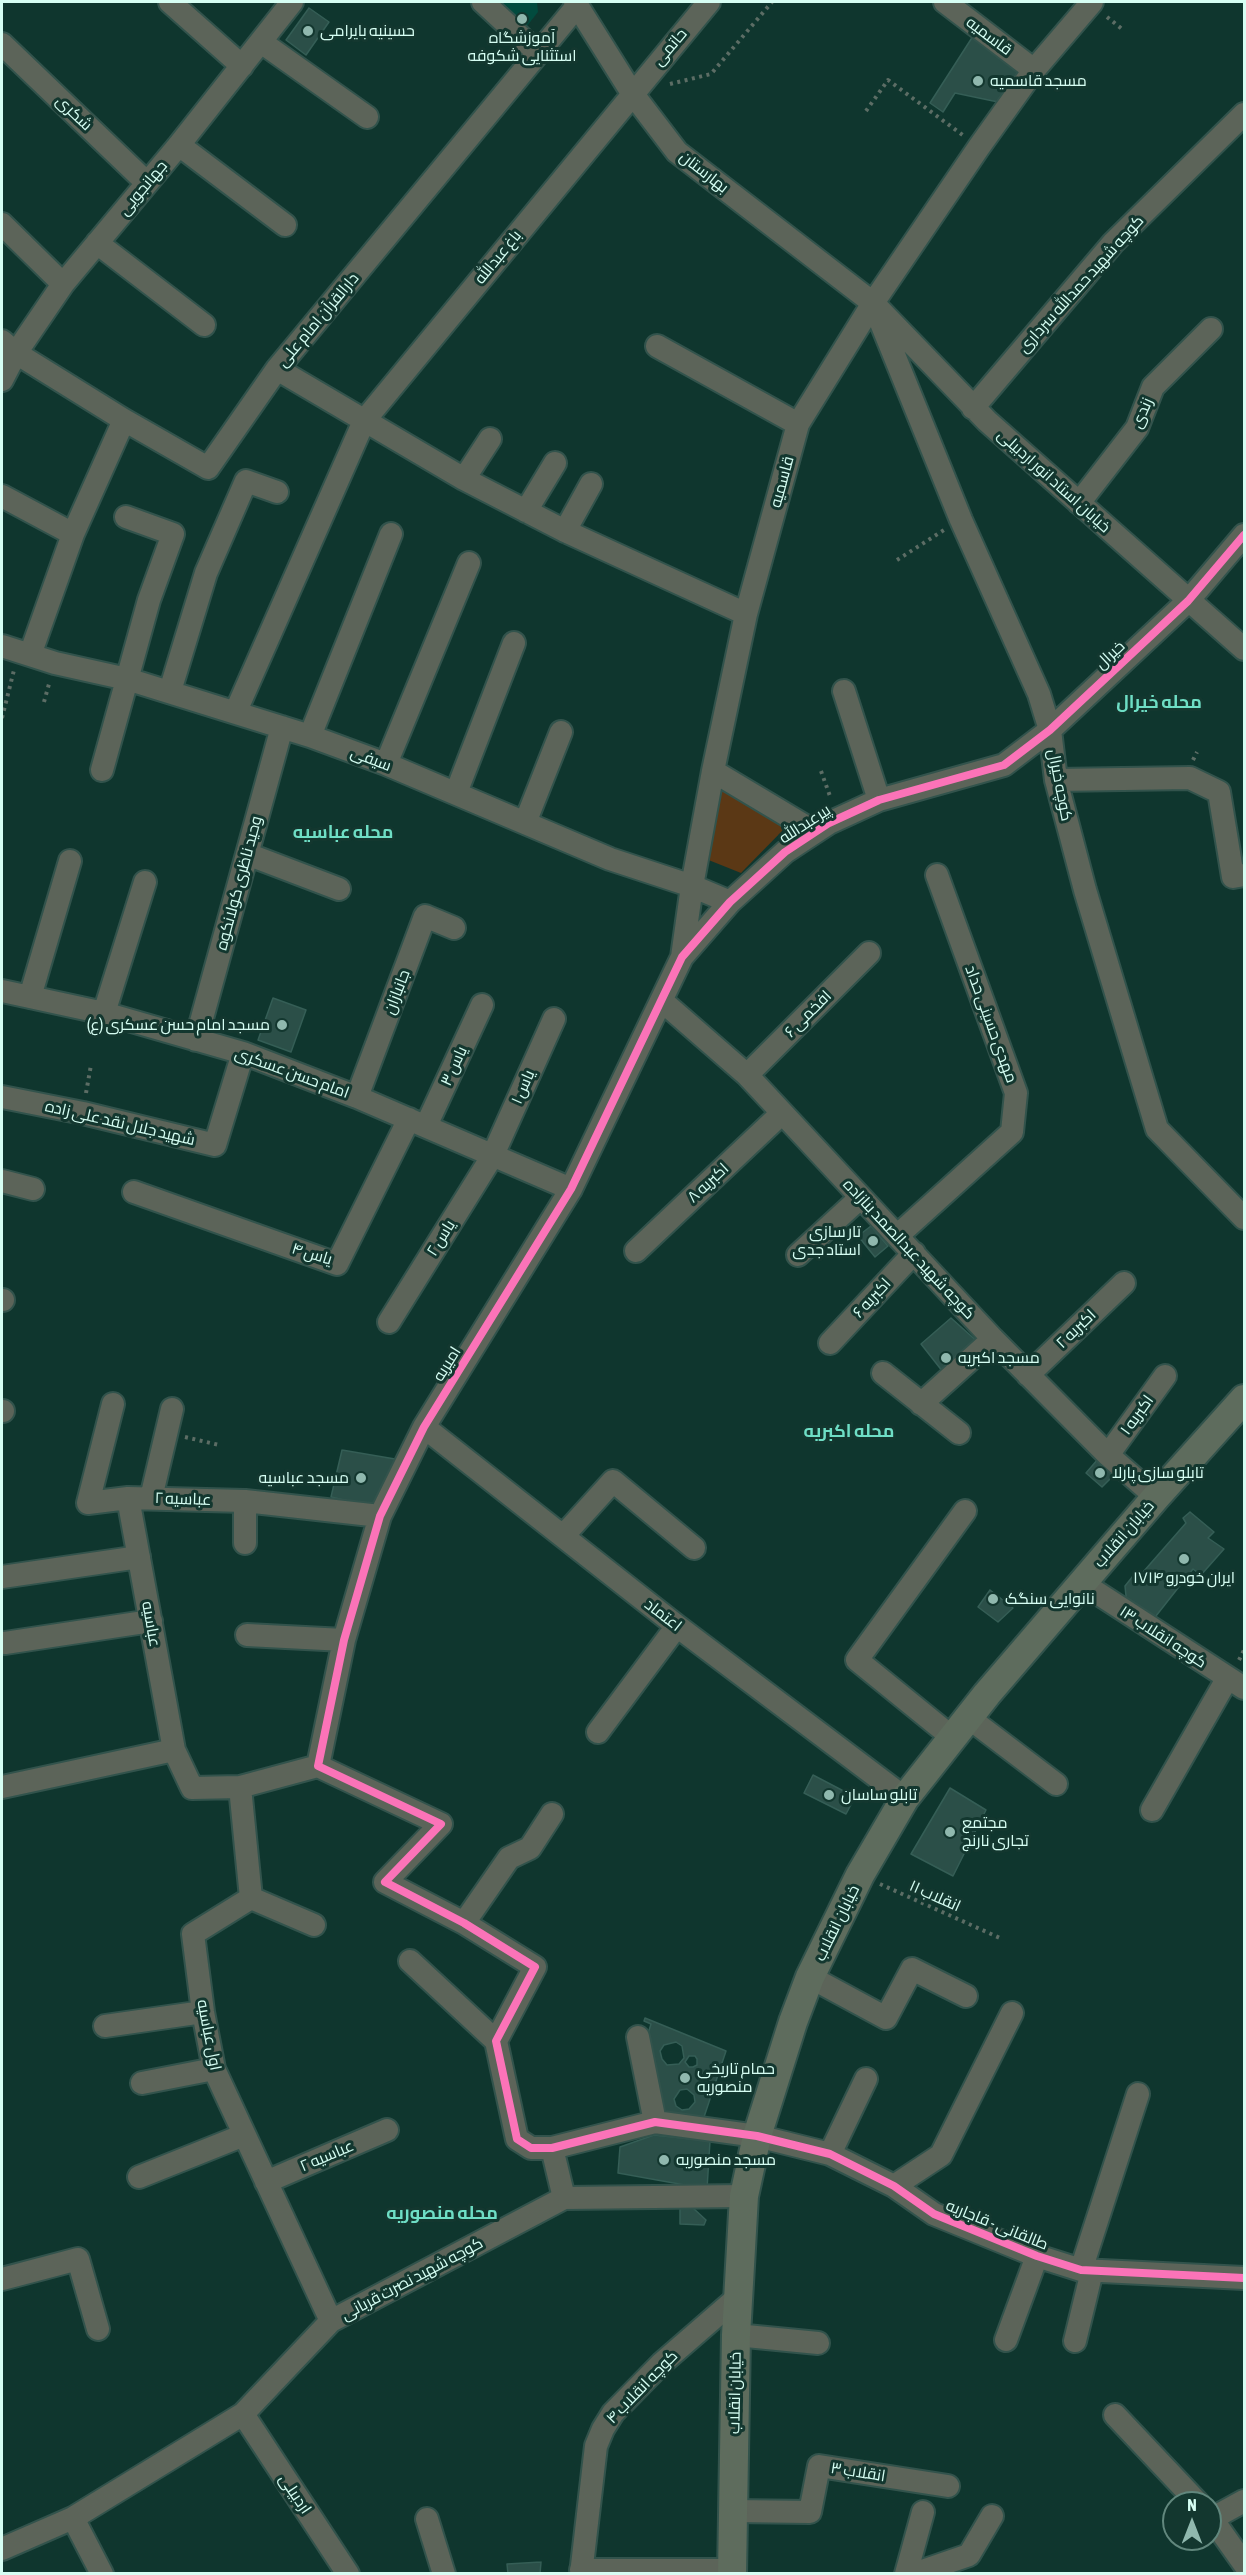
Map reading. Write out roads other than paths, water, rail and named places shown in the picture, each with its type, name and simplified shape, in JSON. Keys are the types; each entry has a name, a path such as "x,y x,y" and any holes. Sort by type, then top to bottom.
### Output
{"main road":[{"name":"خیابان انقلاب","path":"732,2572 736,2336 744,2196 756,2136 810,1977 860,1875 905,1798 1082,1583 1245,1399"}],"street":[{"path":"170,2 242,66"},
{"name":"جهانجویی","path":"2,380 9,347 179,145 292,2"},
{"path":"483,2 538,53"},
{"name":"حاتمی","path":"632,93 709,2"},
{"name":"قاسمیه","path":"945,2 1034,70"},
{"name":"قاسمیه","path":"682,957 692,886 713,771 746,614 798,424 873,303 979,147 1034,70 1092,2"},
{"name":"دارالقرآن امام علی","path":"9,347 124,420 208,468 277,369 577,3"},
{"name":"بهارستان","path":"577,3 632,93 677,152 873,303"},
{"path":"261,42 367,117"},
{"name":"شکری","path":"2,44 147,183"},
{"name":"باغ عبدالله","path":"236,711 364,421 632,93"},
{"name":"کوچه شهید حمدالله سرداری","path":"973,408 1113,243 1245,114"},
{"path":"179,145 285,225"},
{"path":"2,224 63,284"},
{"path":"97,243 204,325"},
{"name":"خیابان استاد انور اردبیلی","path":"873,303 973,408 1188,601 1245,649"},
{"name":"کوچه خیرال","path":"873,303 961,520 1039,694 1050,729 1056,780 1089,902 1157,1129 1245,1218"},
{"name":"زندی","path":"1079,503 1137,428 1154,387 1211,329"},
{"path":"657,346 798,424"},
{"path":"277,369 464,479 565,531 746,614"},
{"path":"17,651 124,420"},
{"path":"464,479 490,440"},
{"path":"526,511 555,463"},
{"path":"170,691 206,573 246,481 277,492"},
{"path":"565,531 591,484"},
{"path":"2,496 73,534"},
{"path":"102,770 149,600 173,534 126,517"},
{"path":"310,736 391,534"},
{"name":"خیرال","path":"1050,729 1188,601 1245,535"},
{"path":"386,764 469,563"},
{"path":"456,793 514,643"},
{"name":"سیفی","path":"17,651 170,691 310,736 386,764 610,859 692,886 730,902"},
{"path":"844,691 879,800"},
{"name":"وحید ناظری کولانکوه","path":"196,1040 282,727"},
{"name":"پیرعبدالله","path":"662,1001 682,957 730,902 785,852 838,818 879,800 1004,765 1050,729"},
{"path":"525,823 561,732"},
{"path":"713,771 815,832"},
{"path":"1056,780 1190,778 1219,792 1233,877 1245,875"},
{"path":"247,854 339,889"},
{"path":"30,997 70,861"},
{"name":"مهدی حسینی حداد","path":"897,1236 1012,1132 1016,1094 937,874"},
{"path":"104,1013 145,882"},
{"name":"جانبازان","path":"357,1097 425,916 454,928"},
{"name":"افخمی ۶","path":"747,1075 869,953"},
{"name":"امام حسن عسکری","path":"2,991 104,1013 243,1053 357,1097 571,1189"},
{"name":"کوچه شهید عبدالصمد بنازاده","path":"662,1001 747,1075 993,1339 1108,1455 1156,1497"},
{"name":"امیریه","path":"318,1766 344,1640 380,1516 424,1427 571,1189 662,1001"},
{"name":"یاس ۳","path":"417,1123 482,1005"},
{"name":"یاس ۱","path":"492,1155 554,1018"},
{"name":"شهید جلال نقد علی زاده","path":"2,1104 83,1113 214,1145 243,1053"},
{"name":"اکبریه ۸","path":"636,1251 781,1114"},
{"name":"یاس ۴","path":"134,1192 337,1264 417,1123"},
{"name":"یاس ۲","path":"389,1322 492,1155"},
{"path":"2,1181 33,1189"},
{"path":"798,1256 860,1198"},
{"name":"اکبریه ۶","path":"830,1343 914,1253"},
{"name":"اکبریه ۲","path":"1028,1375 1124,1282"},
{"path":"921,1404 993,1339"},
{"path":"883,1373 959,1433"},
{"name":"اکبریه ۱","path":"1108,1455 1165,1376"},
{"name":"عباسیه ۲","path":"113,1404 88,1503 128,1498 245,1501 380,1516"},
{"path":"151,1498 172,1409"},
{"name":"اعتماد","path":"424,1427 677,1626 905,1798"},
{"path":"564,1535 613,1481 694,1548"},
{"name":"عباسیه","path":"128,1498 174,1750 192,1788 240,1787 318,1766"},
{"path":"245,1501 245,1544"},
{"path":"965,1511 857,1660 961,1728 1056,1784"},
{"path":"2,1577 139,1557"},
{"name":"کوچه انقلاب ۱۳","path":"1082,1583 1236,1684"},
{"path":"5,1643 151,1621"},
{"path":"598,1732 677,1626"},
{"path":"247,1635 344,1640"},
{"path":"1152,1810 1236,1684"},
{"path":"2,1787 174,1750"},
{"path":"318,1766 441,1824 385,1882 464,1923 535,1967 496,2041"},
{"path":"240,1787 252,1898 314,1925"},
{"path":"464,1923 509,1858 530,1848 552,1814"},
{"name":"اول عباسیه","path":"252,1898 194,1934 203,2012 214,2069 331,2321"},
{"path":"410,1961 496,2041 517,2139 531,2148 552,2148 655,2122 638,2037"},
{"path":"810,1977 886,2018 912,1969 966,1996"},
{"path":"105,2026 203,2012"},
{"path":"894,2186 941,2155 1012,2013"},
{"path":"142,2083 214,2069"},
{"path":"830,2154 866,2079"},
{"path":"1075,2341 1087,2270 1138,2094"},
{"name":"طالقانی - قاجاریه","path":"655,2122 756,2136 830,2154 894,2186 934,2214 1037,2256 1087,2270 1245,2278"},
{"name":"عباسیه ۲","path":"266,2182 387,2130"},
{"path":"138,2177 244,2135"},
{"path":"552,2148 564,2198"},
{"name":"کوچه شهید نصرت قربانی","path":"2,2549 73,2518 243,2414 331,2321 564,2198 744,2196"},
{"path":"1006,2340 1037,2256"},
{"path":"2,2279 78,2259 98,2329"},
{"name":"کوچه انقلاب ۴","path":"581,2572 596,2446 603,2429 614,2412 662,2363 738,2297"},
{"path":"736,2336 818,2343"},
{"name":"اردبیلی","path":"243,2414 348,2574"},
{"path":"1115,2415 1187,2491"},
{"name":"انقلاب ۳","path":"734,2511 810,2512 819,2466 948,2486"},
{"path":"1222,2508 1245,2501"},
{"path":"906,2574 923,2512"},
{"path":"914,2574 969,2555 992,2516"},
{"path":"73,2518 102,2574"},
{"path":"427,2519 444,2574"},
{"path":"1222,2533 1245,2564"},
{"path":"581,2572 732,2572"}],"place":[{"name":"آموزشگاه استثنایی شکوفه","path":"522,19"},
{"name":"حسینیه بایرامی","path":"308,31"},
{"name":"مسجد قاسمیه","path":"978,81"},
{"name":"مسجد امام حسن عسکری (ع)","path":"282,1025"},
{"name":"تار سازی استاد جدی","path":"873,1241"},
{"name":"مسجد اکبریه","path":"946,1358"},
{"name":"تابلو سازی پارلا","path":"1100,1473"},
{"name":"مسجد عباسیه","path":"361,1478"},
{"name":"ایران خودرو ۱۷۱۴","path":"1184,1559"},
{"name":"نانوایی سنگک","path":"993,1599"},
{"name":"تابلو ساسان","path":"829,1795"},
{"name":"مجتمع تجاری نارنج","path":"950,1832"},
{"name":"حمام تاریخی منصوریه","path":"685,2078"},
{"name":"مسجد منصوریه","path":"664,2160"}],"district":[{"name":"محله خیرال","path":"1159,702"},
{"name":"محله عباسیه","path":"343,832"},
{"name":"محله اکبریه","path":"849,1431"},
{"name":"محله منصوریه","path":"442,2213"}]}
